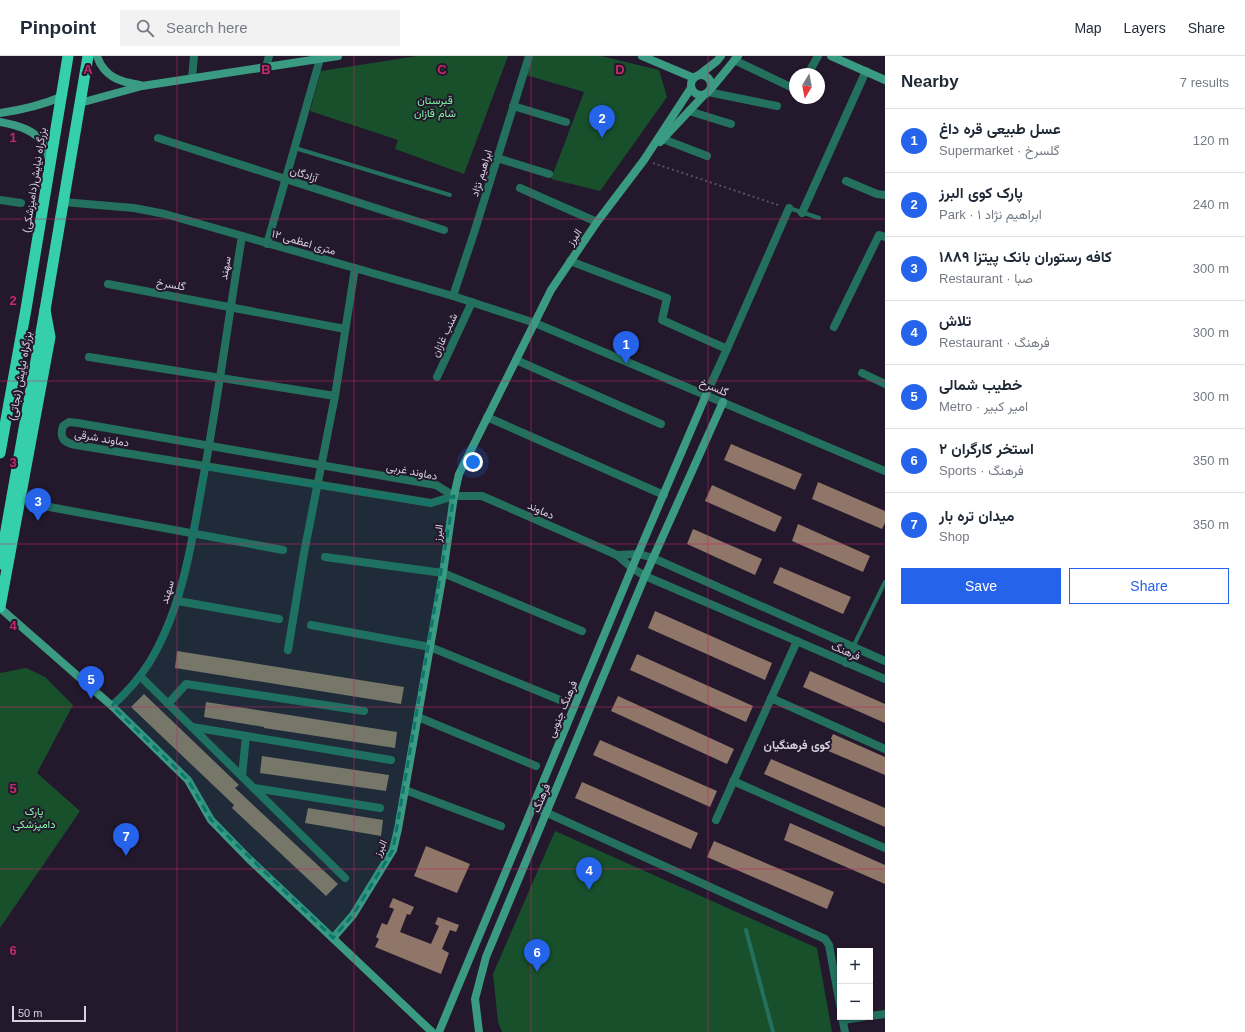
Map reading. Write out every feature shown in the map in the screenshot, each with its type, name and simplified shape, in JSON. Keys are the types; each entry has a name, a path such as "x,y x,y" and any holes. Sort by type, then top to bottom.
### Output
{"highway":[{"name":"بزرگراه نیایش(دامپزشکی)","path":"26,309 68,56"},
{"path":"0,607 50,337 45,310 88,56"},
{"path":"0,417 15,333 26,309"},
{"name":"بزرگراه نیایش (نجاتی)","path":"0,454 26,309"},
{"name":"بزرگراه نیایش (نجاتی)","path":"0,564 45,310"},
{"path":"0,528 9,524 17,516"}],"main road":[{"path":"97,56 108,74 122,83 142,86"},
{"path":"80,103 142,86 338,56"},
{"path":"642,56 671,67 694,81"},
{"name":"البرز","path":"333,938 353,915 393,850 418,717 443,573 454,496 459,474 550,290 597,222 644,160 694,81 721,56"},
{"path":"830,56 885,80"},
{"name":"البرز","path":"644,160 707,92 736,58"},
{"path":"705,76 711,85 707,92 699,95 694,93 694,81 705,76"},
{"path":"0,113 46,103 62,97"},
{"path":"0,122 34,133 44,146 50,164"},
{"name":"فرهنگ جنوبی","path":"439,1032 519,839 534,807 632,568 706,395"},
{"name":"فرهنگ","path":"479,1032 475,999 486,957 645,576 723,402"},
{"path":"0,607 112,706 188,780 211,820 249,859 432,1032"}],"street":[{"path":"192,78 194,56"},
{"path":"266,67 270,56"},
{"name":"ابراهیم نژاد","path":"453,296 529,56"},
{"path":"811,68 818,56"},
{"path":"736,58 789,87"},
{"path":"268,244 320,59"},
{"path":"802,212 866,71"},
{"path":"707,92 777,106"},
{"path":"513,106 566,122"},
{"path":"689,111 731,124"},
{"name":"آزادگان","path":"158,138 444,230"},
{"path":"663,139 707,156"},
{"path":"497,158 549,174"},
{"path":"846,181 877,194 885,195"},
{"path":"520,188 597,222"},
{"path":"0,200 21,203"},
{"name":"۱۲ متری اعظمی","path":"63,202 134,208 165,214 453,296 535,323"},
{"path":"706,395 789,208"},
{"path":"834,327 879,234 885,237"},
{"name":"سهند","path":"112,706 140,676 150,662 178,601 206,467 242,236"},
{"path":"570,261 666,298 662,320 727,349"},
{"path":"288,650 304,553 335,396 355,268"},
{"name":"گلسرخ","path":"108,284 346,328"},
{"name":"شنب غازان","path":"437,377 472,302"},
{"name":"گلسرخ","path":"535,323 885,471"},
{"path":"88,357 335,396"},
{"path":"516,360 661,424"},
{"path":"862,373 885,384"},
{"path":"487,417 664,495"},
{"name":"دماوند شرقی","path":"206,467 76,446 67,443 62,439 61,432 63,426 69,422 209,446"},
{"name":"دماوند غربی","path":"209,446 436,485 454,496"},
{"path":"206,467 431,503 454,496"},
{"name":"دماوند","path":"454,496 482,496 617,555"},
{"path":"44,506 283,550"},
{"name":"فرهنگ","path":"617,555 638,554 653,558 885,661"},
{"name":"فرهنگ","path":"617,555 632,568 645,576 885,680"},
{"path":"326,557 443,573 582,631"},
{"path":"178,601 279,619"},
{"path":"311,625 430,647 560,700"},
{"path":"716,820 797,642"},
{"path":"846,663 853,646"},
{"path":"140,676 345,878"},
{"path":"168,704 186,684 364,711"},
{"path":"771,698 885,749"},
{"path":"418,717 536,766"},
{"path":"192,727 391,760"},
{"path":"242,776 246,736"},
{"path":"733,782 885,848"},
{"path":"254,788 380,808"},
{"path":"405,790 501,826"},
{"path":"534,807 825,939 828,945 837,990"},
{"path":"873,1016 885,1014"},
{"path":"843,1020 845,1032"}],"lane":[{"path":"295,148 450,194"},
{"path":"789,208 819,218"},
{"path":"853,646 885,582"},
{"path":"746,930 773,1032"}],"path":[{"path":"644,160 789,208"}],"highlighted area":[{"path":"206,467 431,503 454,496 393,850 353,915 333,938 211,820 188,780 112,706 150,662 178,601"}],"green space":[{"name":"قبرستان شام قازان","path":"417,56 508,56 464,174 395,149 398,140 310,111 321,71"},
{"path":"530,56 601,56 659,70 667,97 600,191 551,179 584,92 526,75"},
{"name":"پارک دامپزشکی","path":"26,668 45,677 73,705 37,773 80,811 0,928 0,673"},
{"path":"555,831 817,948 832,1032 502,1032 498,1022 493,974"}],"building":[{"path":"731,444 802,474 795,490 724,460"},
{"path":"818,482 885,511 885,523 882,529 812,499"},
{"path":"712,485 782,517 775,532 705,501"},
{"path":"798,524 870,556 863,572 792,541"},
{"path":"693,529 762,559 755,575 687,544"},
{"path":"780,567 851,597 843,614 773,583"},
{"path":"655,611 772,663 765,680 648,628"},
{"path":"177,651 404,687 401,704 175,668"},
{"path":"637,654 753,706 746,722 630,670"},
{"path":"810,671 885,704 885,723 803,687"},
{"path":"144,694 239,785 235,788 338,884 326,896 232,808 234,805 131,707"},
{"path":"618,696 734,749 727,764 611,711"},
{"path":"206,702 397,732 395,748 264,728 204,717"},
{"path":"833,734 885,757 885,775 826,750"},
{"path":"600,740 717,791 710,807 593,755"},
{"path":"262,756 389,775 386,791 260,773"},
{"path":"771,759 885,808 885,827 764,774"},
{"path":"582,782 698,833 691,849 575,798"},
{"path":"308,808 383,820 381,836 305,823"},
{"path":"790,823 885,865 885,884 784,840"},
{"path":"714,841 834,892 827,909 707,857"},
{"path":"426,846 470,864 457,893 414,876"},
{"path":"393,898 414,907 410,915 407,914 400,932 431,944 439,926 435,924 438,917 459,925 456,932 450,930 442,949 449,953 441,974 375,947 379,939 376,937 382,923 387,925 394,909 389,907"}],"place":[{"name":"پارک کوی البرز","path":"602,138"},
{"name":"عسل طبیعی قره داغ","path":"626,364"},
{"name":"کافه رستوران بانک پیتزا ۱۸۸۹","path":"38,521"},
{"name":"خطیب شمالی","path":"91,699"},
{"name":"میدان تره بار","path":"126,856"},
{"name":"تلاش","path":"589,890"},
{"name":"استخر کارگران ۲","path":"537,972"}],"district":[{"name":"کوی فرهنگیان","path":"797,745"}]}
